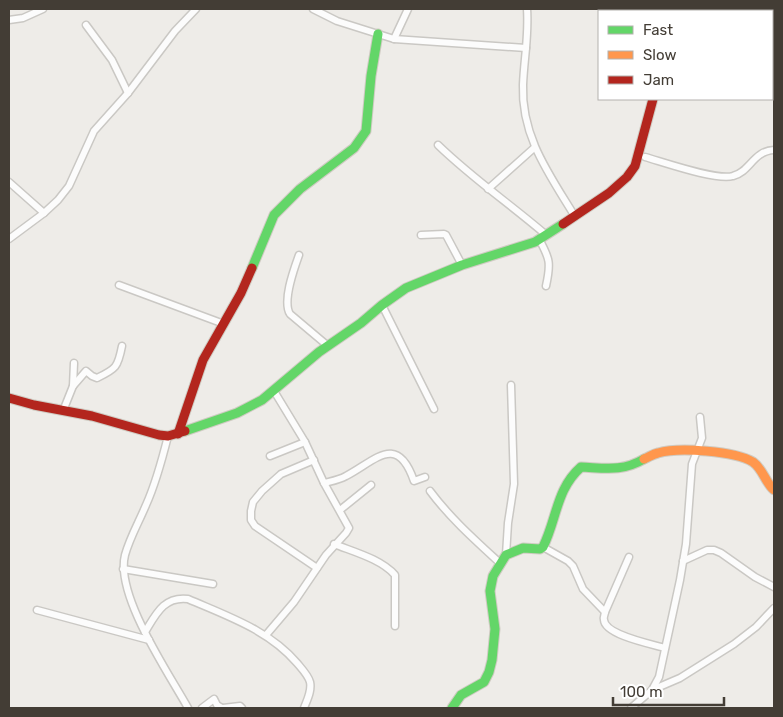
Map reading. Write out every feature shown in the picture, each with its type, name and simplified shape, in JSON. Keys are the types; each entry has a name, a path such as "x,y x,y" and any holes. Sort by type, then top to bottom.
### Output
{"street":[{"path":"9,20 24,18 43,9"},
{"path":"313,9 337,21 394,39 526,48"},
{"path":"527,9 528,28 523,87 534,148 574,215"},
{"path":"9,239 58,200 69,186 94,131 128,93 191,10"},
{"path":"394,39 407,10"},
{"path":"86,25 112,60 128,93"},
{"path":"188,708 145,632 125,583 123,569 125,555 203,360 240,292 274,216 300,189 354,148 362,138 368,124 371,76 378,34"},
{"path":"9,398 92,416 151,434 173,435 243,410 262,400 328,346 406,288 462,265 524,247 609,193 627,178 635,166 653,100"},
{"path":"438,145 468,174 488,189 542,237 549,262 546,286"},
{"path":"488,189 534,148"},
{"path":"645,157 696,172 732,177 761,153 774,150"},
{"path":"9,182 44,213"},
{"path":"422,235 446,235 462,265"},
{"path":"299,255 287,301 287,310 328,346"},
{"path":"119,285 224,324"},
{"path":"382,305 434,409"},
{"path":"63,411 73,386 86,370 97,378 114,369 118,366 122,346"},
{"path":"73,386 74,363"},
{"path":"452,708 461,695 484,682 492,660 495,629 490,584 506,555 508,523 514,484 511,385"},
{"path":"266,635 294,602 334,544 349,528 324,483 305,442 274,391"},
{"path":"652,690 659,677 684,561 692,471 702,438 700,417"},
{"path":"270,456 305,442"},
{"path":"544,547 555,510 568,480 581,467 626,467 656,454 672,450 743,457 753,461 762,471 768,486 774,490"},
{"path":"324,483 344,478 380,455 394,454 402,458 406,463 414,481 425,477"},
{"path":"314,460 280,474 262,491 253,502 251,520 255,526 317,568"},
{"path":"340,510 371,485"},
{"path":"430,491 469,534 501,564"},
{"path":"334,544 382,565 396,575 395,626"},
{"path":"506,555 523,548 540,549 544,547"},
{"path":"544,547 574,566 582,589 605,612"},
{"path":"684,561 707,550 721,552 755,577 774,587"},
{"path":"629,557 605,612 604,620 611,631 665,648"},
{"path":"123,569 213,584"},
{"path":"145,632 166,604 172,599 180,598 188,599 266,635 291,656 306,674 310,683 310,693 304,708"},
{"path":"631,708 652,690 680,678 734,644 756,627 774,608"},
{"path":"37,610 149,640"},
{"path":"202,708 214,699 217,705 223,708 240,706 242,708"}],"traffic: fast":[{"path":"252,268 274,215 300,189 354,148 366,131 371,76 378,34"},
{"path":"185,431 237,413 262,400 319,352 361,323 406,288 462,265 535,242 563,224"},
{"path":"452,708 461,695 484,682 489,672 495,629 490,591 493,576 506,555 523,548 540,549 543,547 566,485 581,467 621,468 644,459"}],"traffic: slow":[{"path":"644,459 658,453 679,450 707,451 734,455 753,462 774,490"}],"traffic: jam":[{"path":"563,224 609,193 627,177 635,166 653,100"},
{"path":"178,434 203,360 241,293 252,268"},
{"path":"9,398 34,405 92,416 159,435 168,436 185,431"}]}
